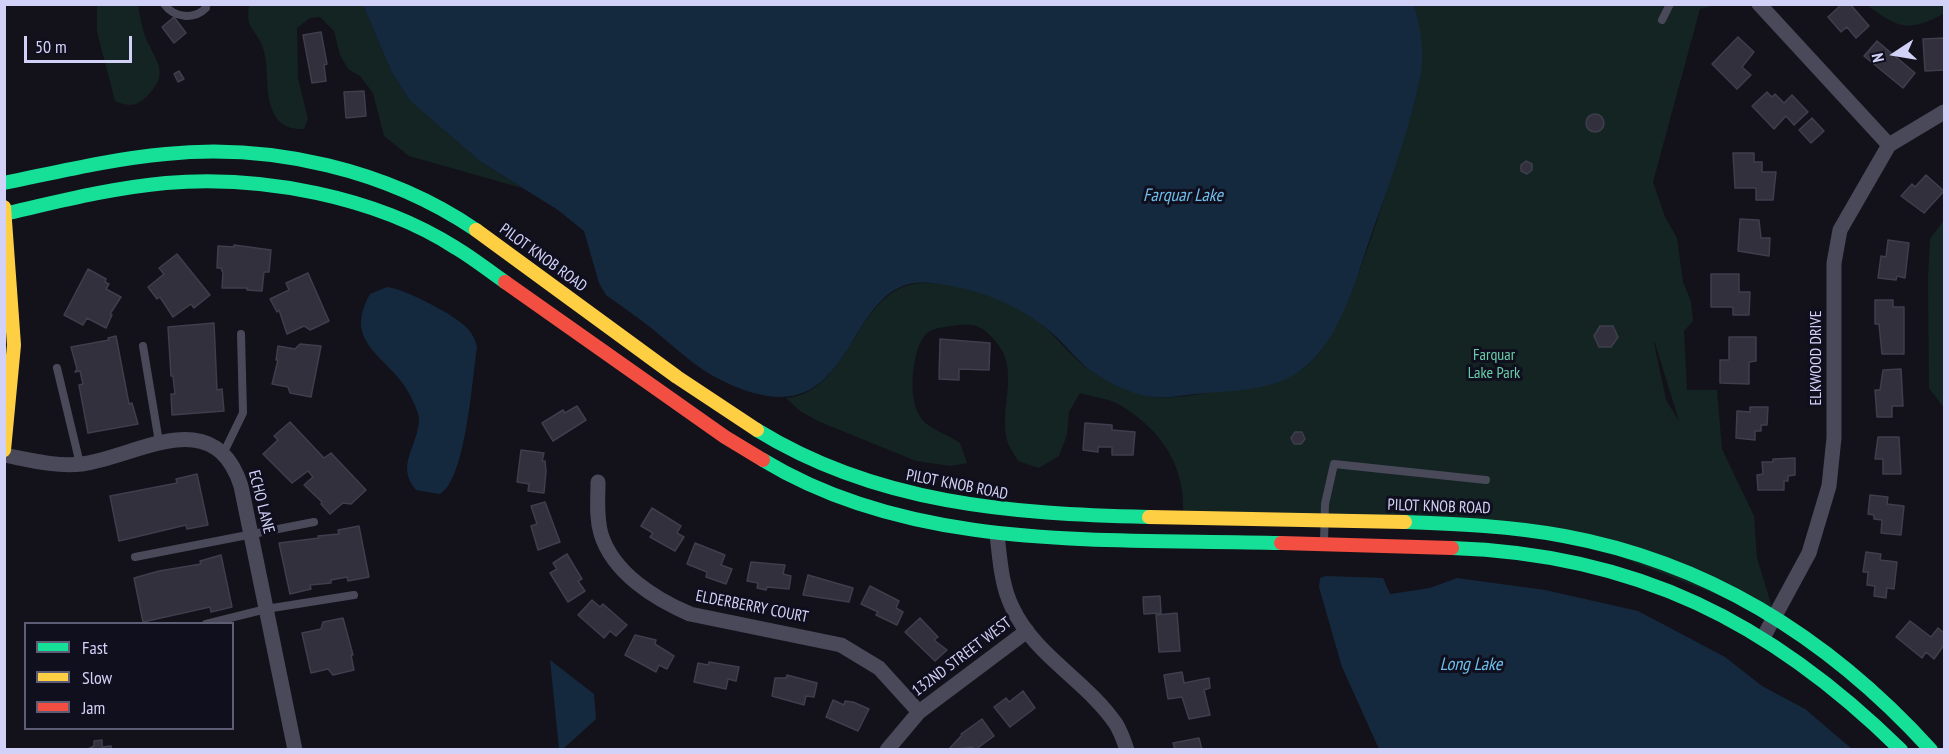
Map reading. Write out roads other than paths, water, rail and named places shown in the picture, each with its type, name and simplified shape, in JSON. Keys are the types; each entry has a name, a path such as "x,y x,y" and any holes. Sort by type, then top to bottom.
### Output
{"main road":[{"name":"PILOT KNOB ROAD","path":"4,183 134,157 196,152 244,154 300,161 373,180 427,202 478,231 694,390 770,440 809,459 881,487 918,497 993,511 1031,515 1476,524 1566,536 1664,563 1712,583 1775,617 1834,656 1913,728 1931,750"},
{"path":"4,450 14,345 5,212 117,190 201,182 295,189 352,202 421,229 454,247 725,437 781,471 849,501 888,513 997,535 1508,550 1544,555 1626,574 1672,590 1764,636 1827,680 1871,718 1901,750"},
{"path":"993,511 997,535"}],"street":[{"path":"1759,4 1889,145"},
{"name":"ELKWOOD DRIVE","path":"1764,636 1809,553 1829,486 1834,438 1834,263 1840,230 1889,145 1944,112"},
{"path":"4,455 58,464 81,464 159,442 190,439 201,441 223,454"},
{"name":"ECHO LANE","path":"223,454 237,474 295,750"},
{"name":"ELDERBERRY COURT","path":"598,482 597,514 602,536 610,554 646,590 667,604 690,614 841,645 879,668 919,712"},
{"path":"997,535 1003,582 1012,608 1027,631"},
{"name":"132ND STREET WEST","path":"887,750 919,712 1027,631 1091,694 1116,725 1127,750"}],"lane":[{"path":"164,4 169,10 188,17 200,15 206,8 205,4"},
{"path":"1662,20 1670,4"},
{"path":"223,454 243,413 241,334"},
{"path":"143,346 159,442"},
{"path":"57,368 81,464"},
{"path":"1324,544 1324,504 1334,464 1486,480"},
{"path":"135,557 314,522"},
{"path":"214,622 266,609 354,595"}],"water":[{"name":"Farquar Lake","path":"363,5 1414,5 1421,34 1422,64 1402,147 1352,292 1332,335 1319,353 1303,369 1284,380 1246,389 1172,397 1138,394 1090,370 1052,333 1025,313 980,293 931,283 901,287 879,303 845,354 826,377 802,393 769,396 723,381 703,370 606,295 599,283 584,231 558,210 481,162 410,101 392,73"},
{"path":"387,287 416,297 460,322 473,336 477,347 462,449 449,485 440,494 416,490 410,481 407,464 418,430 418,412 404,385 373,351 361,327 362,312 370,294"},
{"name":"Long Lake","path":"1326,576 1383,578 1390,594 1430,588 1457,578 1545,590 1638,611 1725,657 1762,686 1805,709 1852,749 1379,749 1342,667 1319,587 1320,578"},
{"path":"550,660 594,694 596,719 563,749 559,749"}],"park label":[{"name":"Farquar Lake Park","path":"1494,364"}]}
